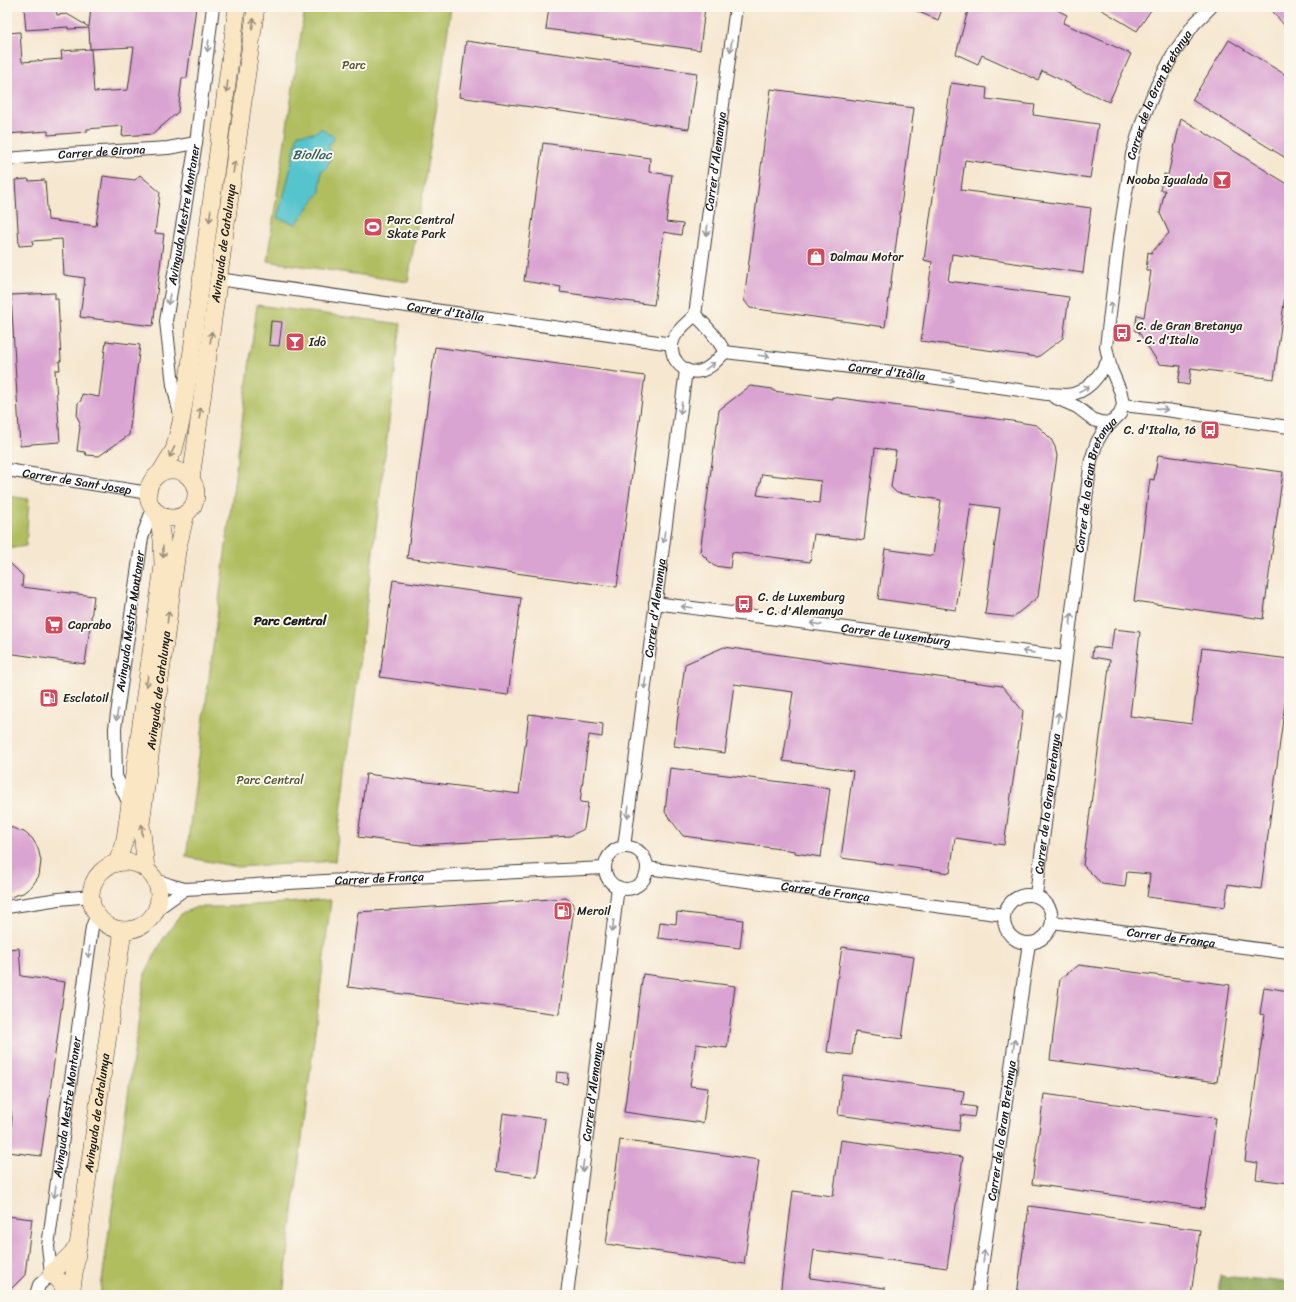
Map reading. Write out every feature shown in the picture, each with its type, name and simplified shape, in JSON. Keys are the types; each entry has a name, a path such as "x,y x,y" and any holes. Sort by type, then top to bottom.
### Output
{"street":[{"name":"Avinguda Mestre Montaner","path":"181,422 173,385 166,321 196,143 213,7"},
{"name":"Avinguda de Catalunya","path":"160,473 174,450 181,422 191,357 237,7"},
{"name":"Avinguda de Catalunya","path":"191,479 256,7"},
{"name":"Carrer d'Alemanya","path":"696,315 736,7"},
{"name":"Carrer de la Gran Bretanya","path":"1036,896 1091,460 1097,442 1104,430 1120,414 1123,405 1122,394 1108,361 1106,347 1119,238 1132,154 1144,116 1157,85 1174,53 1194,24 1211,7"},
{"name":"Carrer de Girona","path":"7,158 168,148 196,143"},
{"name":"Carrer d'Itàlia","path":"218,279 672,344"},
{"path":"696,315 713,333 725,352 707,369 693,372 686,370 674,359 672,344 678,332 696,315"},
{"name":"Carrer d'Itàlia","path":"725,352 908,374 1047,394 1067,395 1087,388 1099,377 1108,361"},
{"name":"Carrer d'Alemanya","path":"624,847 686,370"},
{"name":"Carrer d'Itàlia","path":"1047,394 1061,399 1094,420 1111,423"},
{"path":"1123,405 1289,428"},
{"name":"Carrer de Sant Josep","path":"7,470 153,505"},
{"path":"166,470 180,471 191,479 194,485 194,504 186,513 172,518 165,517 153,505 149,485 160,473 166,470"},
{"name":"Avinguda Mestre Montaner","path":"130,806 116,776 115,728 142,538 153,505"},
{"name":"Avinguda de Catalunya","path":"117,863 125,839 163,566 162,540 153,505"},
{"name":"Avinguda de Catalunya","path":"151,874 142,824 177,551 186,513"},
{"name":"Carrer de Luxemburg","path":"655,603 1066,657"},
{"path":"624,847 633,848 640,853 645,860 647,868 644,880 638,886 626,889 612,884 607,878 605,868 607,860 611,854 617,849 624,847"},
{"path":"157,909 160,892 151,874 139,864 132,862 117,863 104,869 98,875 92,888 92,906 97,914 105,923 116,929 123,930 130,930 143,925 149,921 157,909 185,889"},
{"name":"Carrer de França","path":"151,874 170,885 185,889 324,880 605,868"},
{"name":"Carrer de França","path":"647,868 1004,915"},
{"name":"Carrer d'Alemanya","path":"567,1295 618,887"},
{"path":"1025,894 1036,896 1042,898 1052,912 1052,922 1049,931 1045,936 1036,942 1030,943 1017,940 1009,934 1005,925 1004,915 1008,905 1015,898 1025,894"},
{"path":"7,907 91,896"},
{"name":"Avinguda Mestre Montaner","path":"51,1274 48,1246 92,927 97,914"},
{"name":"Carrer de França","path":"1052,922 1289,953"},
{"name":"Avinguda de Catalunya","path":"71,1295 123,930"},
{"name":"Carrer de la Gran Bretanya","path":"978,1295 1030,943"},
{"path":"36,1295 39,1285 78,1247"},
{"path":"51,1274 59,1279 65,1288 65,1295"}],"green space":[{"name":"Parc","path":"305,7 451,7 440,87 408,282 267,261"},
{"name":"Parc Central","path":"257,305 401,324 335,861 238,867 186,857"},
{"path":"7,496 29,499 26,546 7,549"},
{"path":"331,900 283,1295 100,1295 145,974 163,939 182,913 197,907 222,907"},
{"path":"1220,1276 1289,1282 1289,1295 1218,1295"}],"water":[{"name":"Biollac","path":"322,128 328,134 333,135 334,140 328,145 332,155 326,169 321,171 320,192 296,224 277,218 286,188 298,134 314,133"}],"building":[{"path":"24,7 56,7 57,15 67,14 89,27 91,7 196,7 187,78 182,78 178,112 153,134 122,136 123,126 87,129 87,132 48,135 48,131 7,134 7,33 20,32 22,62 62,59 61,51 91,49 94,92 128,90 134,47 90,49 89,28 68,29 68,27 26,30"},
{"path":"549,7 705,7 700,50 546,29"},
{"path":"907,7 943,7 938,20"},
{"path":"969,7 1051,7 1067,15 1063,23 1131,54 1109,102 1042,71 1038,80 982,55 978,64 956,54"},
{"path":"1097,7 1153,7 1137,31"},
{"path":"1269,7 1289,7 1289,31"},
{"path":"1229,40 1289,77 1289,160 1192,100"},
{"path":"466,41 697,73 689,129 459,97"},
{"path":"951,83 987,88 986,99 1035,105 1033,115 1098,124 1090,178 965,160 961,190 1091,208 1083,273 952,254 948,281 1069,297 1063,338 1038,357 921,341 932,262 924,260"},
{"path":"771,89 914,108 885,327 750,308 744,300"},
{"path":"1181,118 1289,185 1289,265 1274,379 1191,368 1189,385 1178,383 1181,366 1159,364 1138,331 1135,331 1137,315 1144,317 1151,271 1146,271 1148,252 1151,253 1169,233 1160,213 1165,190 1160,190 1164,174 1168,175"},
{"path":"543,143 650,158 649,172 672,175 666,222 683,224 681,235 664,232 654,305 560,292 561,287 524,281"},
{"path":"140,175 160,192 155,233 164,234 153,326 80,317 85,278 64,275 62,239 32,241 33,245 19,246 15,180 45,180 48,220 96,226 103,176 135,180"},
{"path":"55,293 55,299 58,299 61,361 59,361 60,370 55,370 60,442 20,446 11,295"},
{"path":"271,321 282,322 279,346 269,345"},
{"path":"106,341 140,345 129,435 99,456 86,455 85,452 77,451 80,427 80,422 77,417 78,403 81,401 82,394 99,397"},
{"path":"435,347 645,376 617,587 407,558"},
{"path":"750,386 773,389 773,391 832,399 832,397 1036,425 1051,439 1057,456 1038,597 1013,617 985,614 1000,508 971,504 956,610 878,599 885,549 933,556 941,500 897,493 891,487 896,451 875,448 864,540 814,534 810,562 732,552 730,568 714,566 700,552 719,410","holes":["762,474 821,481 819,503 757,495"]},
{"path":"1158,455 1283,472 1263,619 1134,601 1150,479 1154,480"},
{"path":"7,560 23,576 22,587 94,596 85,664 7,653"},
{"path":"393,580 521,598 508,695 380,677"},
{"path":"1114,629 1140,632 1130,716 1192,724 1202,648 1289,659 1289,672 1261,889 1228,884 1225,907 1147,897 1150,874 1127,872 1125,887 1102,884 1083,865 1110,660 1092,657 1093,647 1111,649"},
{"path":"724,647 1002,686 1023,711 1004,845 955,838 950,873 841,858 853,771 783,761 793,692 734,684 725,753 674,746 685,664"},
{"path":"529,714 603,724 602,737 589,735 580,802 588,803 584,829 570,836 421,845 358,837 366,774 519,794"},
{"path":"670,768 830,788 821,857 795,853 795,851 683,836 665,812"},
{"path":"7,826 24,832 32,838 38,848 41,861 39,876 32,886 23,893 7,898"},
{"path":"566,898 572,902 574,908 559,1014 348,987 358,912"},
{"path":"677,912 743,920 740,948 658,938 660,922 676,924"},
{"path":"842,947 914,957 902,1039 855,1032 852,1055 827,1052"},
{"path":"19,948 21,976 65,982 41,1156 8,1152 12,1118 9,1100 7,1100 7,949"},
{"path":"1079,965 1230,985 1217,1082 1050,1060 1060,979"},
{"path":"643,974 735,986 727,1048 696,1044 690,1086 708,1088 703,1123 624,1112"},
{"path":"1264,987 1289,991 1289,1183 1256,1179 1258,1163 1245,1161 1265,1015 1260,1014"},
{"path":"557,1072 568,1073 567,1084 556,1082"},
{"path":"843,1075 964,1091 962,1105 976,1107 974,1117 961,1115 959,1131 838,1115"},
{"path":"1044,1094 1216,1118 1204,1208 1032,1184"},
{"path":"503,1113 545,1119 537,1177 496,1171"},
{"path":"620,1140 759,1160 744,1264 606,1244"},
{"path":"841,1140 963,1157 947,1268 814,1250 810,1278 885,1288 885,1295 780,1295 793,1191 833,1196"},
{"path":"1029,1206 1200,1230 1191,1295 1017,1295"},
{"path":"7,1216 32,1219 25,1275 7,1293"}],"place":[{"name":"Nooba Igualada","path":"1222,180"},
{"name":"Parc Central Skate Park","path":"373,227"},
{"name":"Dalmau Motor","path":"816,257"},
{"name":"C. de Gran Bretanya - C. d'Italia","path":"1122,333"},
{"name":"Idò","path":"295,342"},
{"name":"C. d'Italia, 16","path":"1210,430"},
{"name":"C. de Luxemburg - C. d'Alemanya","path":"744,604"},
{"name":"Caprabo","path":"54,625"},
{"name":"Esclatoil","path":"49,698"},
{"name":"Meroil","path":"563,911"}],"district":[{"name":"Parc Central","path":"290,620"}]}
